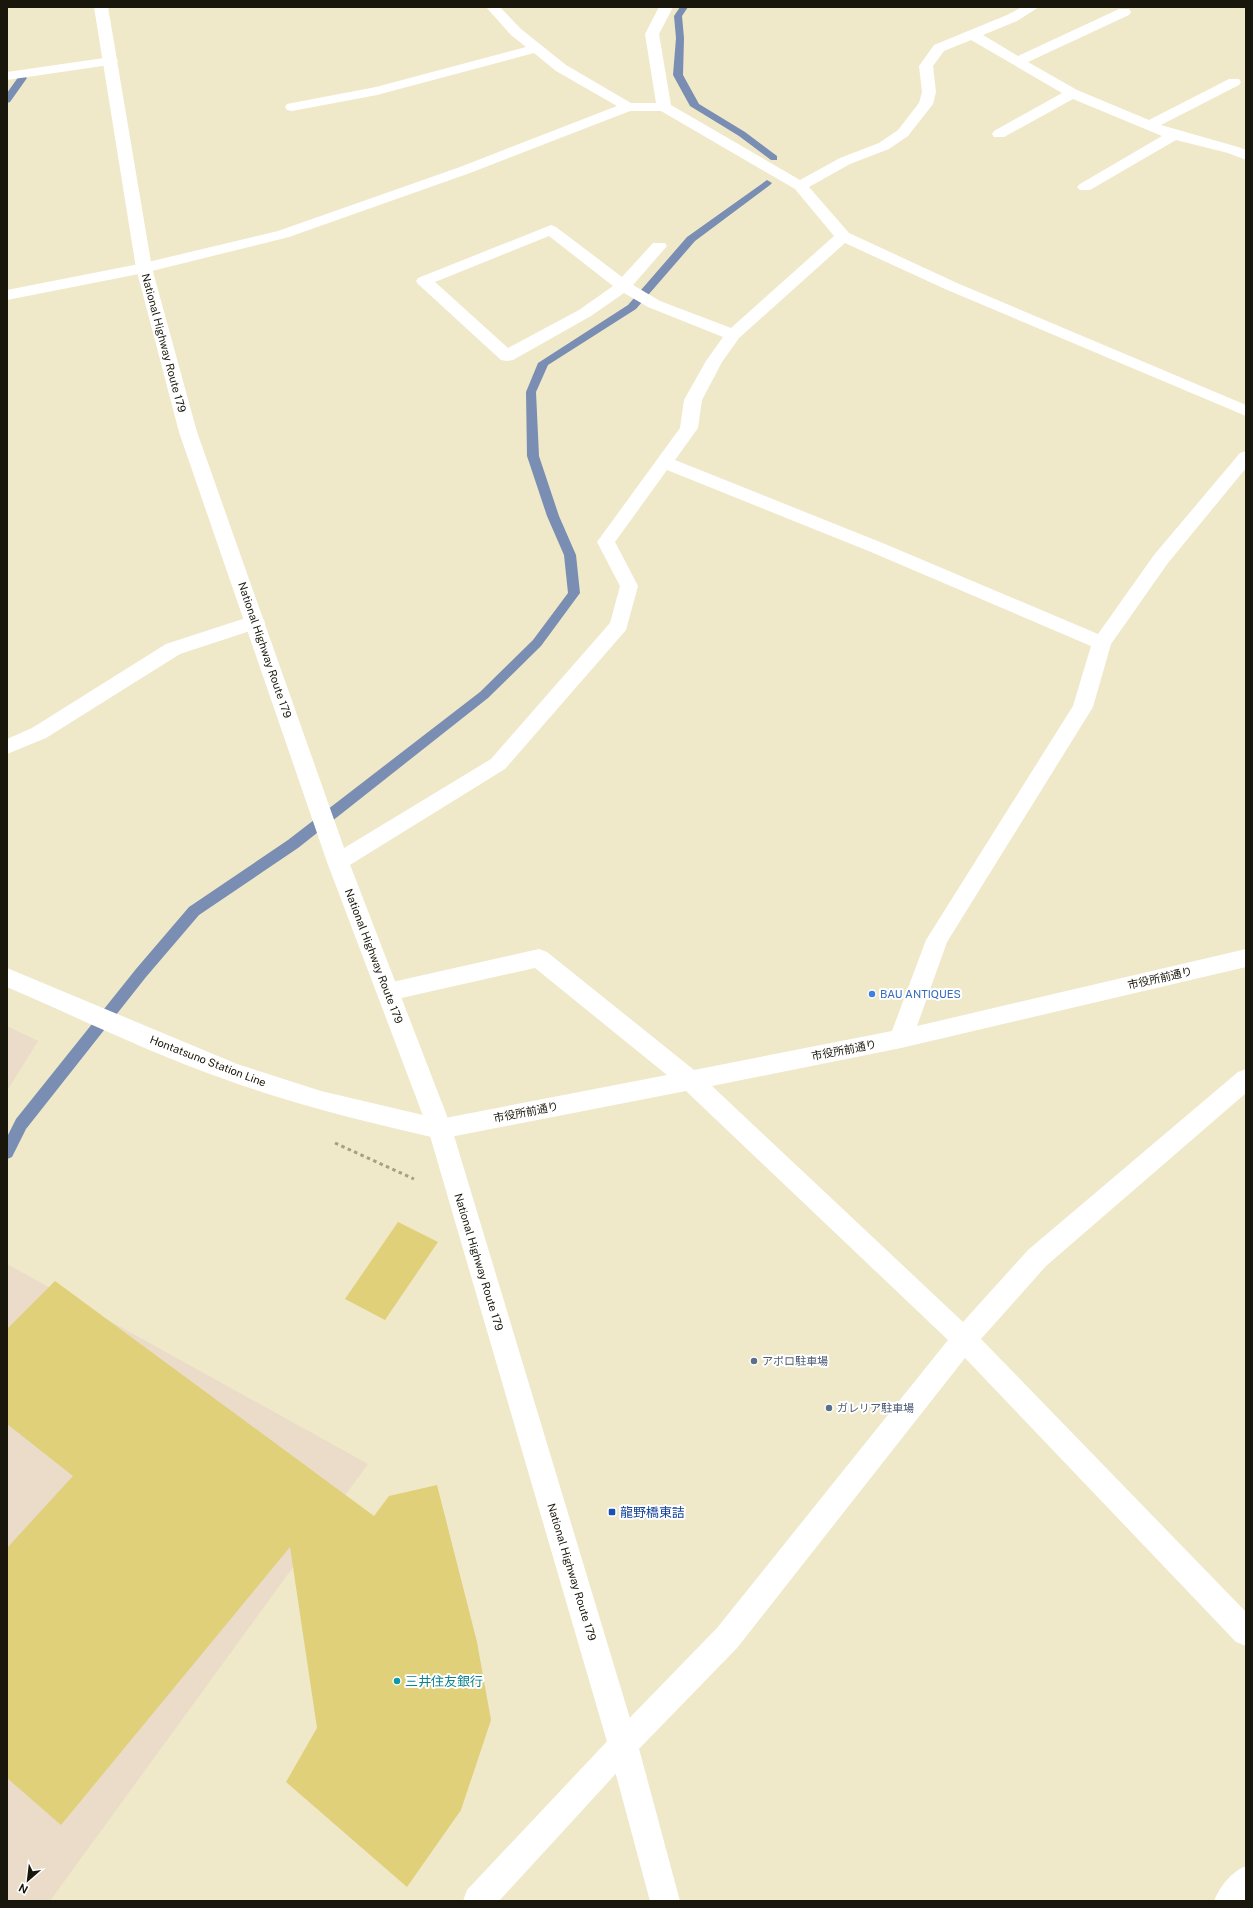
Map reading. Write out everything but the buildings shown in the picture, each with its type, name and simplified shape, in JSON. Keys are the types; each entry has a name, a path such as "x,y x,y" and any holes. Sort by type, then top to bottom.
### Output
{"main road":[{"name":"National Highway Route 179","path":"101,7 144,268 188,432 311,780 338,862 440,1129 623,1745 665,1901"},
{"path":"493,7 516,32 561,68 628,107"},
{"path":"664,107 652,34 666,7"},
{"path":"800,186 845,162 884,146 903,133 926,104 929,92 926,66 939,48 1012,18 1032,7"},
{"path":"1018,61 1124,12"},
{"path":"971,34 1072,93 1149,126 1174,135 1232,150 1246,156"},
{"path":"292,107 377,91 537,48"},
{"path":"7,76 111,61"},
{"path":"1149,126 1234,82"},
{"path":"1000,134 1072,93"},
{"path":"7,295 144,268 283,234 465,170 628,107 664,107 800,186 843,236 951,286 1246,411"},
{"path":"1085,187 1174,135"},
{"path":"660,246 623,286 585,313 507,356 424,281 551,230 623,286 654,304 733,335"},
{"path":"338,862 498,764 619,625 629,586 606,542 689,428 693,400 714,361 733,335 843,236"},
{"path":"901,1039 936,940 1083,707 1102,643 1161,559 1246,457"},
{"path":"665,463 878,548 1102,643"},
{"path":"7,747 39,733 173,649 255,622"},
{"path":"388,992 539,958 690,1080 964,1339 1246,1632"},
{"name":"市役所前通り","path":"440,1129 901,1039 1246,958"},
{"name":"Hontatsuno Station Line","path":"7,977 133,1032 231,1072 321,1101 440,1129"},
{"path":"478,1901 623,1745 727,1638 885,1441 964,1339 1037,1258 1246,1079"},
{"path":"1229,1901 1246,1881"}],"shaded area":[{"path":"7,1026 38,1041 7,1091"},
{"path":"7,1264 368,1464 50,1901 7,1901"}],"waterway":[{"path":"684,7 678,16 680,38 678,75 695,106 742,134 774,158"},
{"path":"7,100 22,78"},
{"path":"7,1152 21,1124 141,973 194,911 293,844 484,695 537,643 574,593 570,555 553,516 533,456 531,392 543,363 632,307 691,239 767,183"}],"place":[{"name":"BAU ANTIQUES","path":"872,994"},
{"name":"アポロ駐車場","path":"754,1361"},
{"name":"ガレリア駐車場","path":"829,1408"},
{"name":"龍野橋東詰","path":"612,1512"},
{"name":"三井住友銀行","path":"397,1681"}]}
